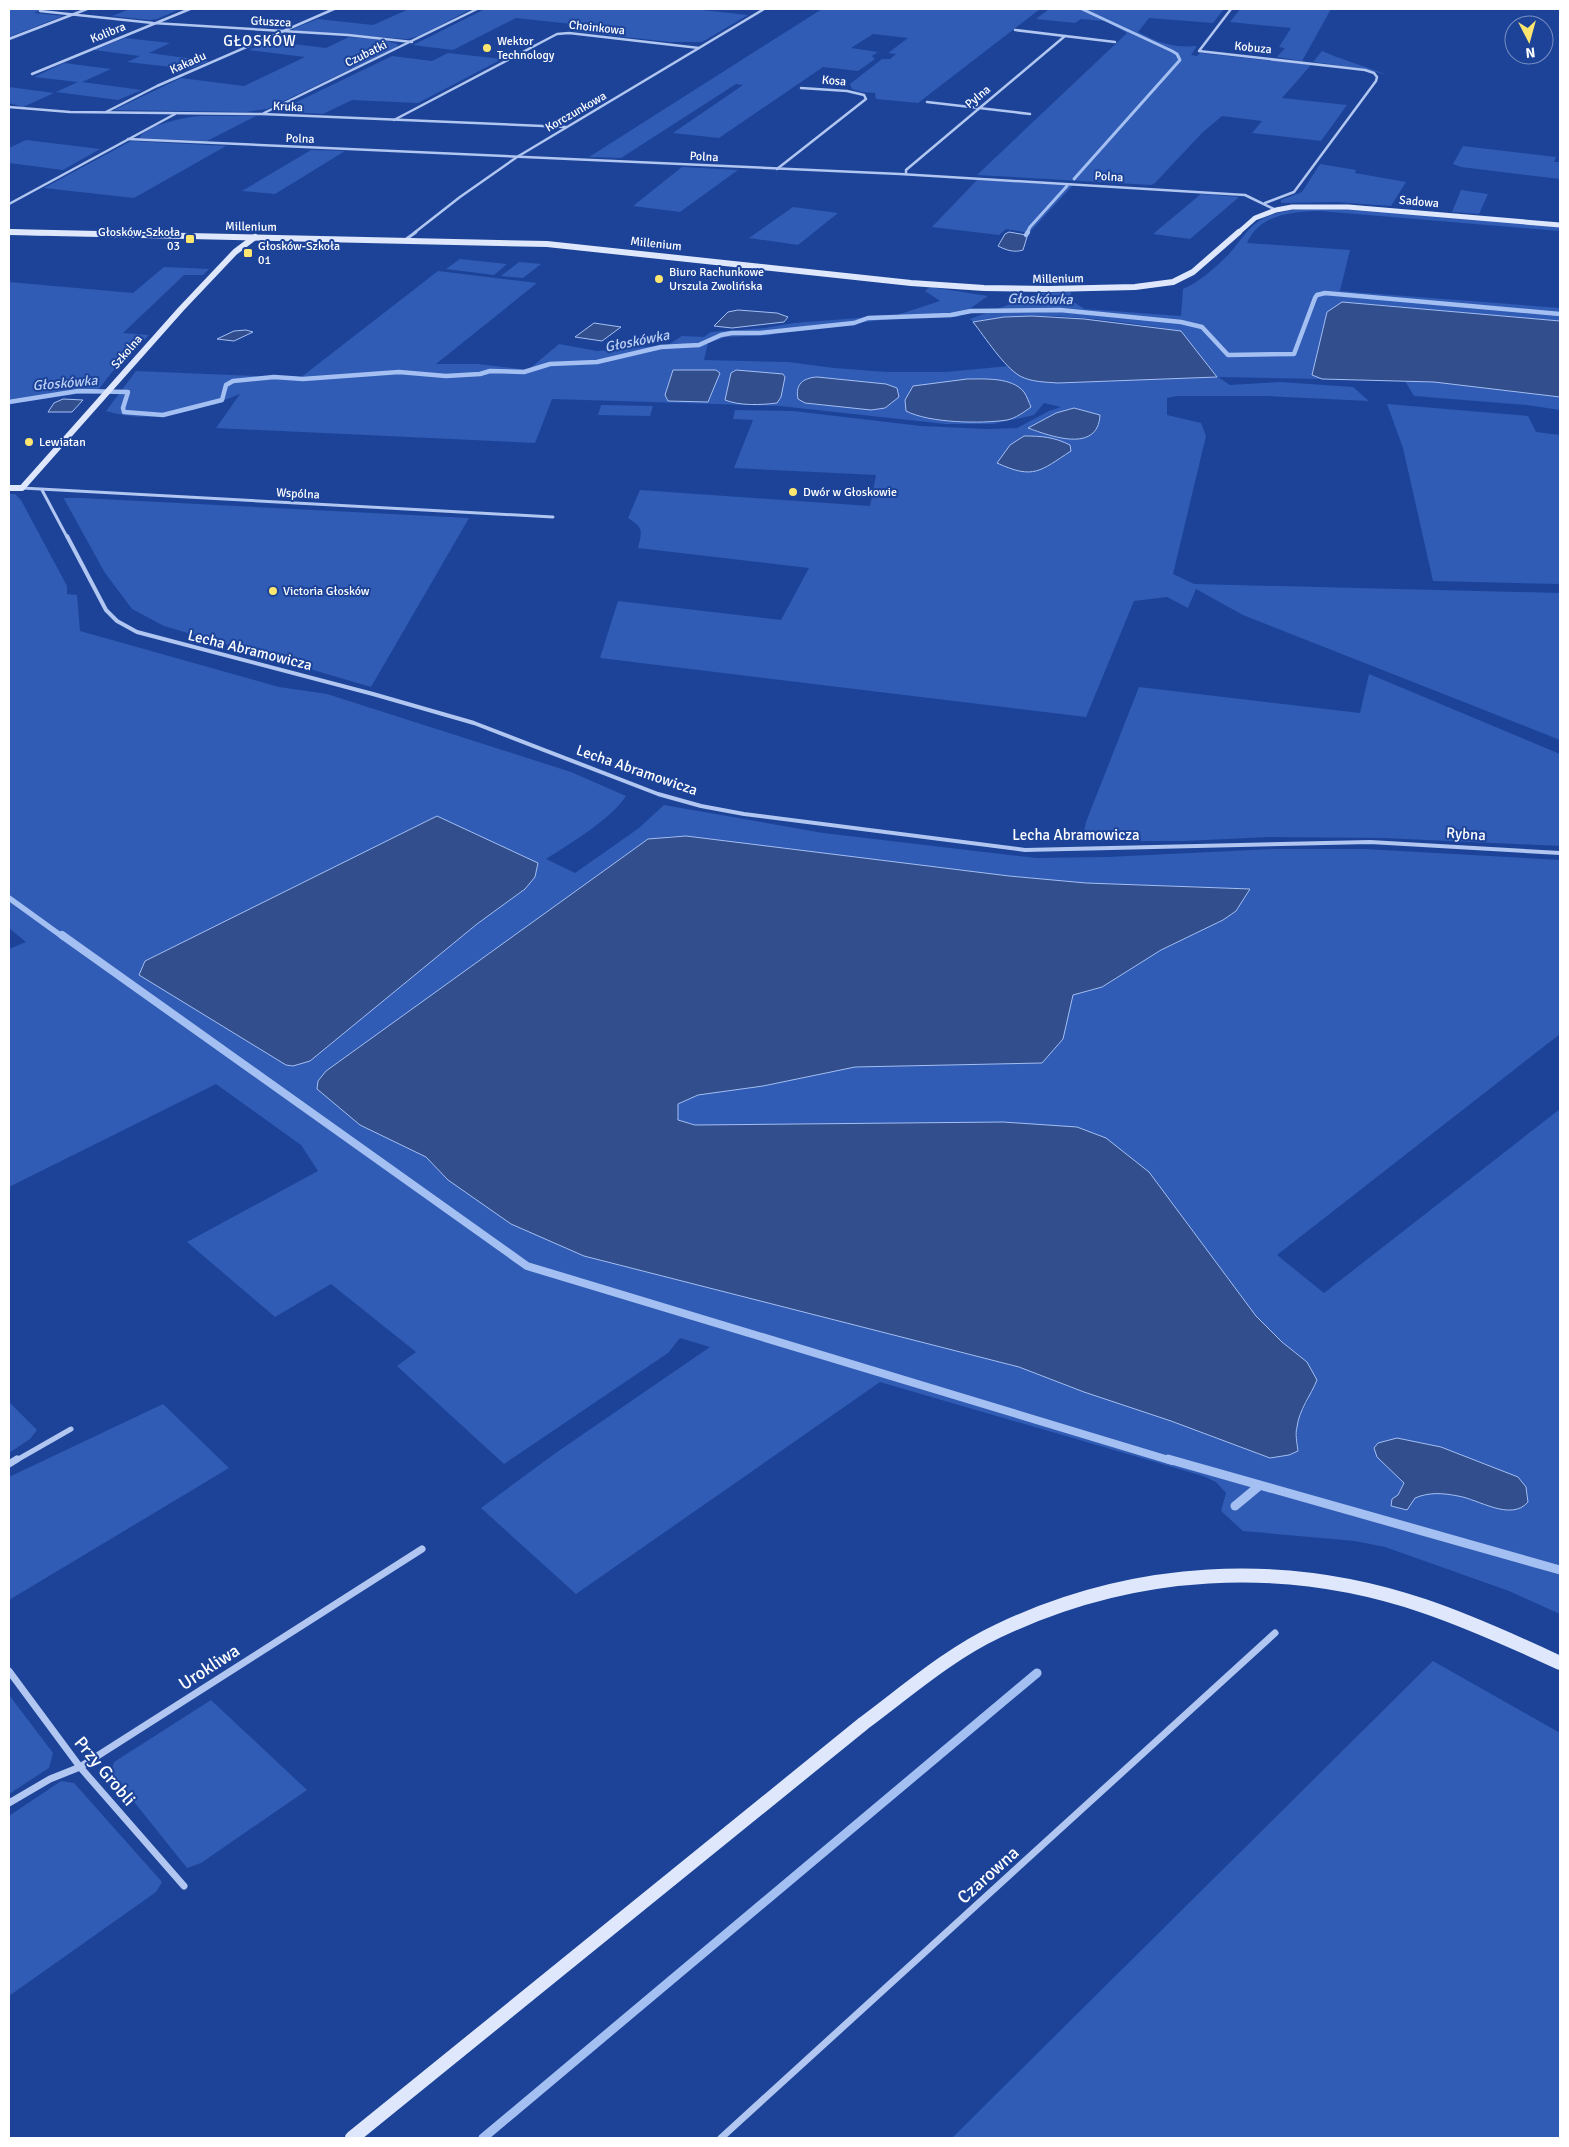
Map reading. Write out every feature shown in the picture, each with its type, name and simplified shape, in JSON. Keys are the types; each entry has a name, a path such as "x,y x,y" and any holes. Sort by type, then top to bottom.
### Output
{"street":[{"path":"9,39 87,9"},
{"name":"Kolibra","path":"32,74 190,9"},
{"name":"Kakadu","path":"105,112 157,86 334,9"},
{"name":"Czubatki","path":"262,114 477,9"},
{"name":"Korczunkowa","path":"405,240 460,197 517,157 764,9"},
{"name":"Kobuza","path":"1231,9 1199,51 1305,62 1371,72 1377,76 1376,81 1294,192 1265,203"},
{"name":"Głuszca","path":"40,10 154,24 283,31 412,42"},
{"path":"1015,30 1115,42"},
{"name":"Choinkowa","path":"393,120 557,34 569,33 699,48"},
{"name":"Pylna","path":"906,174 906,170 1065,36"},
{"name":"Kosa","path":"776,169 866,99 864,95 847,91 801,88"},
{"path":"927,102 1030,114"},
{"name":"Kruka","path":"9,107 28,110 262,114 566,128"},
{"path":"9,204 176,113"},
{"name":"Polna","path":"128,139 906,174 1245,195 1265,203 1276,210"},
{"name":"Sadowa","path":"1276,210 1308,206 1348,207 1560,225"},
{"name":"Millenium","path":"9,232 405,240 568,246 975,288 1121,288 1160,284 1185,277 1251,220 1276,210"},
{"name":"Szkolna","path":"22,488 201,288 236,252 255,237"},
{"path":"9,488 42,490"},
{"name":"Wspólna","path":"42,490 553,517"},
{"name":"Lecha Abramowicza","path":"42,490 106,610 117,621 137,632 474,723 658,794 701,806 744,814 1025,850 1370,842"},
{"name":"Rybna","path":"1370,842 1560,853"},
{"path":"9,1464 71,1429"},
{"name":"Urokliwa","path":"9,1804 50,1779 80,1767 422,1549"},
{"path":"352,2138 864,1723 939,1668 988,1636 1046,1609 1124,1586 1176,1577 1221,1574 1274,1575 1321,1580 1413,1601 1503,1634 1560,1663"},
{"name":"Czarowna","path":"721,2138 1275,1634"},
{"name":"Przy Grobli","path":"9,1671 80,1767 184,1886"}],"shaded area":[{"path":"9,9 43,9 34,13 63,16 9,37"},
{"path":"130,9 180,9 157,19 149,20 112,16"},
{"path":"409,9 471,9 420,36 407,39 296,31 292,29 318,19 373,25"},
{"path":"485,9 693,9 748,15 702,42 670,42 571,31 581,25 516,18 453,50 413,45"},
{"path":"822,9 1040,9 918,103 876,99 875,93 852,89 850,84 882,59 890,59 896,54 888,53 908,38 873,34 851,48 878,52 872,56 875,59 858,71 823,67 719,138 673,133 743,85 736,84 621,158 589,157"},
{"path":"1049,9 1224,9 1213,23 1149,18 1138,32 1166,44 1197,46 1191,55 1197,56 1200,53 1311,65 1282,98 1347,105 1321,141 1252,133 1262,121 1222,116 1202,133 1151,185 977,175 1127,33 1105,21 1081,19 1075,23 1036,19"},
{"path":"1240,9 1331,9 1302,61 1277,57 1285,48 1279,47 1291,28 1230,22"},
{"path":"349,37 383,40 398,44 397,47 267,109 245,112 114,110 181,78 244,86 305,57 249,50 269,41 326,48"},
{"path":"125,38 170,43 149,53 209,61 189,69 127,62 140,56 94,50"},
{"path":"1322,51 1388,75 1365,69 1313,62"},
{"path":"448,53 502,59 418,103 352,100 323,114 278,111 392,56 432,61"},
{"path":"64,63 111,69 82,82 142,90 118,100 56,92 78,82 34,77"},
{"path":"9,87 54,93 23,107 9,103"},
{"path":"200,116 256,116 207,141 139,138 143,133 158,126 176,120"},
{"path":"26,140 100,149 63,170 9,163 9,148"},
{"path":"131,141 226,146 134,198 44,188"},
{"path":"1463,146 1556,157 1554,162 1560,162 1560,179 1461,167 1453,164"},
{"path":"311,150 345,151 275,194 242,191"},
{"path":"1320,164 1356,170 1355,173 1406,182 1391,206 1336,202 1281,203 1281,200 1302,192"},
{"path":"682,167 738,170 680,212 633,206"},
{"path":"977,180 1073,185 1029,233 1006,229 999,235 932,227"},
{"path":"1461,190 1488,194 1479,214 1452,212"},
{"path":"1201,194 1239,197 1190,239 1153,234"},
{"path":"793,207 838,213 798,245 749,238"},
{"path":"1340,208 1560,227 1560,231 1320,211 1298,212 1268,220 1253,233 1247,243 1350,250 1340,291 1560,308 1560,321 1342,302 1327,313 1312,375 1322,379 1218,377 1230,385 1280,382 1353,387 1369,401 1266,396 1177,396 1167,398 1167,415 1201,423 1206,436 1173,574 1194,584 1560,593 1560,740 1243,615 1196,589 1188,608 1167,597 1134,601 1086,717 600,658 618,601 781,620 809,568 638,548 640,538 639,527 628,518 640,490 870,506 876,475 734,468 753,420 733,419 735,410 793,411 921,426 988,429 1017,428 1049,411 1061,407 1044,403 1034,415 993,424 945,424 780,406 552,399 535,443 216,428 240,394 208,406 174,414 140,417 106,411 136,371 300,378 438,271 537,283 436,364 478,364 528,370 559,344 597,351 668,345 682,336 704,337 711,332 897,315 940,301 925,291 930,287 988,296 958,317 900,318 778,332 771,335 726,337 708,343 704,360 788,362 887,372 946,372 1009,366 1020,374 1032,379 1058,383 1216,377 1181,331 1130,323 1051,316 998,318 973,322 970,319 1040,293 1071,292 1070,300 1085,309 1181,316 1183,289 1213,269 1258,221 1273,214 1292,210"},
{"path":"1009,232 1026,235 1023,250 1010,251 998,246 1005,234"},
{"path":"460,259 507,264 494,275 446,269"},
{"path":"519,262 541,264 523,278 501,276"},
{"path":"164,267 209,269 203,275 184,275 123,333 149,335 112,372 95,394 77,394 9,404 9,282 133,293"},
{"path":"1342,302 1560,321 1560,397 1434,382 1322,379 1312,375 1327,312"},
{"path":"738,310 777,313 788,317 784,322 732,328 714,326 728,312"},
{"path":"1032,316 1084,319 1181,331 1217,377 1058,383 1029,379 1020,376 1008,366 973,322 1004,317"},
{"path":"594,323 621,327 602,341 575,337"},
{"path":"246,330 253,332 234,341 217,339 234,331"},
{"path":"673,370 716,370 720,373 708,402 668,401 665,395"},
{"path":"736,370 783,374 785,377 781,397 777,403 757,405 725,400 731,373"},
{"path":"817,377 886,384 897,388 899,397 885,408 871,410 805,403 798,399 797,394 801,383 804,380"},
{"path":"967,379 998,380 1013,384 1024,392 1031,407 1020,415 1007,420 983,422 941,420 906,411 905,400 913,386"},
{"path":"1405,381 1434,382 1560,397 1560,410 1527,405 1414,396"},
{"path":"63,399 83,400 72,412 48,412 54,403"},
{"path":"1387,404 1528,416 1536,432 1560,435 1560,584 1433,581 1403,448"},
{"path":"601,405 653,406 650,416 598,415"},
{"path":"1074,408 1100,415 1097,427 1091,435 1072,439 1060,438 1028,428 1056,413"},
{"path":"1024,436 1059,440 1070,445 1071,451 1052,464 1036,471 1020,471 997,463 1010,445"},
{"path":"9,494 15,494 21,500 67,586 67,594 77,595 80,631 279,687 327,694 571,772 626,796 600,822 578,839 546,859 575,873 639,828 664,805 823,833 1036,858 1108,857 1273,849 1364,849 1560,860 1560,1034 1277,1255 1324,1293 1560,1109 1560,1614 1509,1591 1385,1547 1355,1541 1243,1531 1221,1511 1226,1493 1216,1482 1203,1476 880,1382 576,1594 481,1508 557,1452 710,1347 680,1338 668,1353 504,1464 397,1366 416,1352 331,1284 275,1317 187,1242 318,1171 301,1145 216,1084 9,1187 9,949 26,942 9,928","holes":["686,836 1009,876 1086,883 1250,889 1236,911 1223,920 1161,950 1102,987 1073,995 1063,1039 1042,1063 855,1067 763,1086 698,1095 678,1104 678,1120 1216,1263 1256,1316 1282,1342 1307,1362 1309,1399 1299,1416 1296,1429 1298,1451 1171,1421 1084,1392 1019,1367 584,1256 448,1180 426,1157 338,1106 317,1089 664,837","525,889 293,1066 286,1065 139,974"]},
{"name":"Victoria Głosków","path":"63,497 469,518 371,687 164,626 132,609 105,573"},
{"path":"1369,674 1560,754 1560,846 1384,838 1269,837 1185,841 1082,841 1086,822 1139,687 1360,713"},
{"path":"437,816 538,863 535,877 525,889 477,924 310,1061 293,1066 286,1065 139,975 145,961"},
{"path":"686,836 1009,876 1086,883 1250,889 1236,911 1223,920 1161,950 1102,987 1073,995 1063,1039 1042,1063 855,1067 763,1086 698,1095 678,1104 678,1120 695,1125 1003,1122 1077,1127 1106,1138 1149,1172 1256,1316 1282,1342 1307,1362 1317,1380 1298,1421 1296,1439 1298,1451 1289,1455 1270,1458 1019,1367 584,1256 511,1224 448,1180 426,1157 360,1125 317,1089 318,1081 326,1071 648,839"},
{"path":"9,1402 37,1430 30,1439 9,1453"},
{"path":"163,1404 229,1468 9,1600 9,1477"},
{"path":"1397,1438 1441,1447 1518,1477 1526,1487 1528,1502 1521,1508 1504,1510 1458,1496 1436,1494 1415,1498 1407,1510 1391,1506 1392,1499 1398,1495 1404,1483 1377,1457 1374,1448 1378,1443"},
{"path":"1433,1661 1560,1733 1560,2138 952,2138"},
{"path":"9,1695 53,1753 49,1768 9,1794"},
{"path":"211,1700 307,1790 201,1863 187,1868 111,1773 114,1762"},
{"path":"61,1781 74,1783 162,1882 156,1892 9,1996 9,1816"}],"waterway":[{"path":"1074,179 1180,60 1177,54 1172,51 1082,9"},
{"path":"1027,233 1030,227 1067,186"},
{"name":"Głoskówka","path":"9,402 78,391 128,392 123,408 124,412 163,415 222,400 226,385 233,381 274,377 303,379 399,372 446,376 480,374 490,371 524,372 550,364 597,362 661,347 699,345 721,335 732,333 760,333 854,323 868,318 951,315 971,311 1060,310 1181,322 1202,327 1228,355 1294,354 1315,298 1317,295 1325,293 1560,314"},
{"path":"9,898 63,937"},
{"path":"62,935 527,1266 1172,1461"},
{"path":"1168,1459 1560,1570"},
{"path":"1235,1506 1259,1486"},
{"path":"483,2138 1037,1673"}],"place":[{"name":"Wektor Technology","path":"487,48"},
{"name":"Głosków-Szkoła 03","path":"190,239"},
{"name":"Głosków-Szkoła 01","path":"248,253"},
{"name":"Biuro Rachunkowe Urszula Zwolińska","path":"659,279"},
{"name":"Lewiatan","path":"29,442"},
{"name":"Dwór w Głoskowie","path":"793,492"},
{"name":"Victoria Głosków","path":"273,591"}],"district":[{"name":"GŁOSKÓW","path":"260,41"}]}
